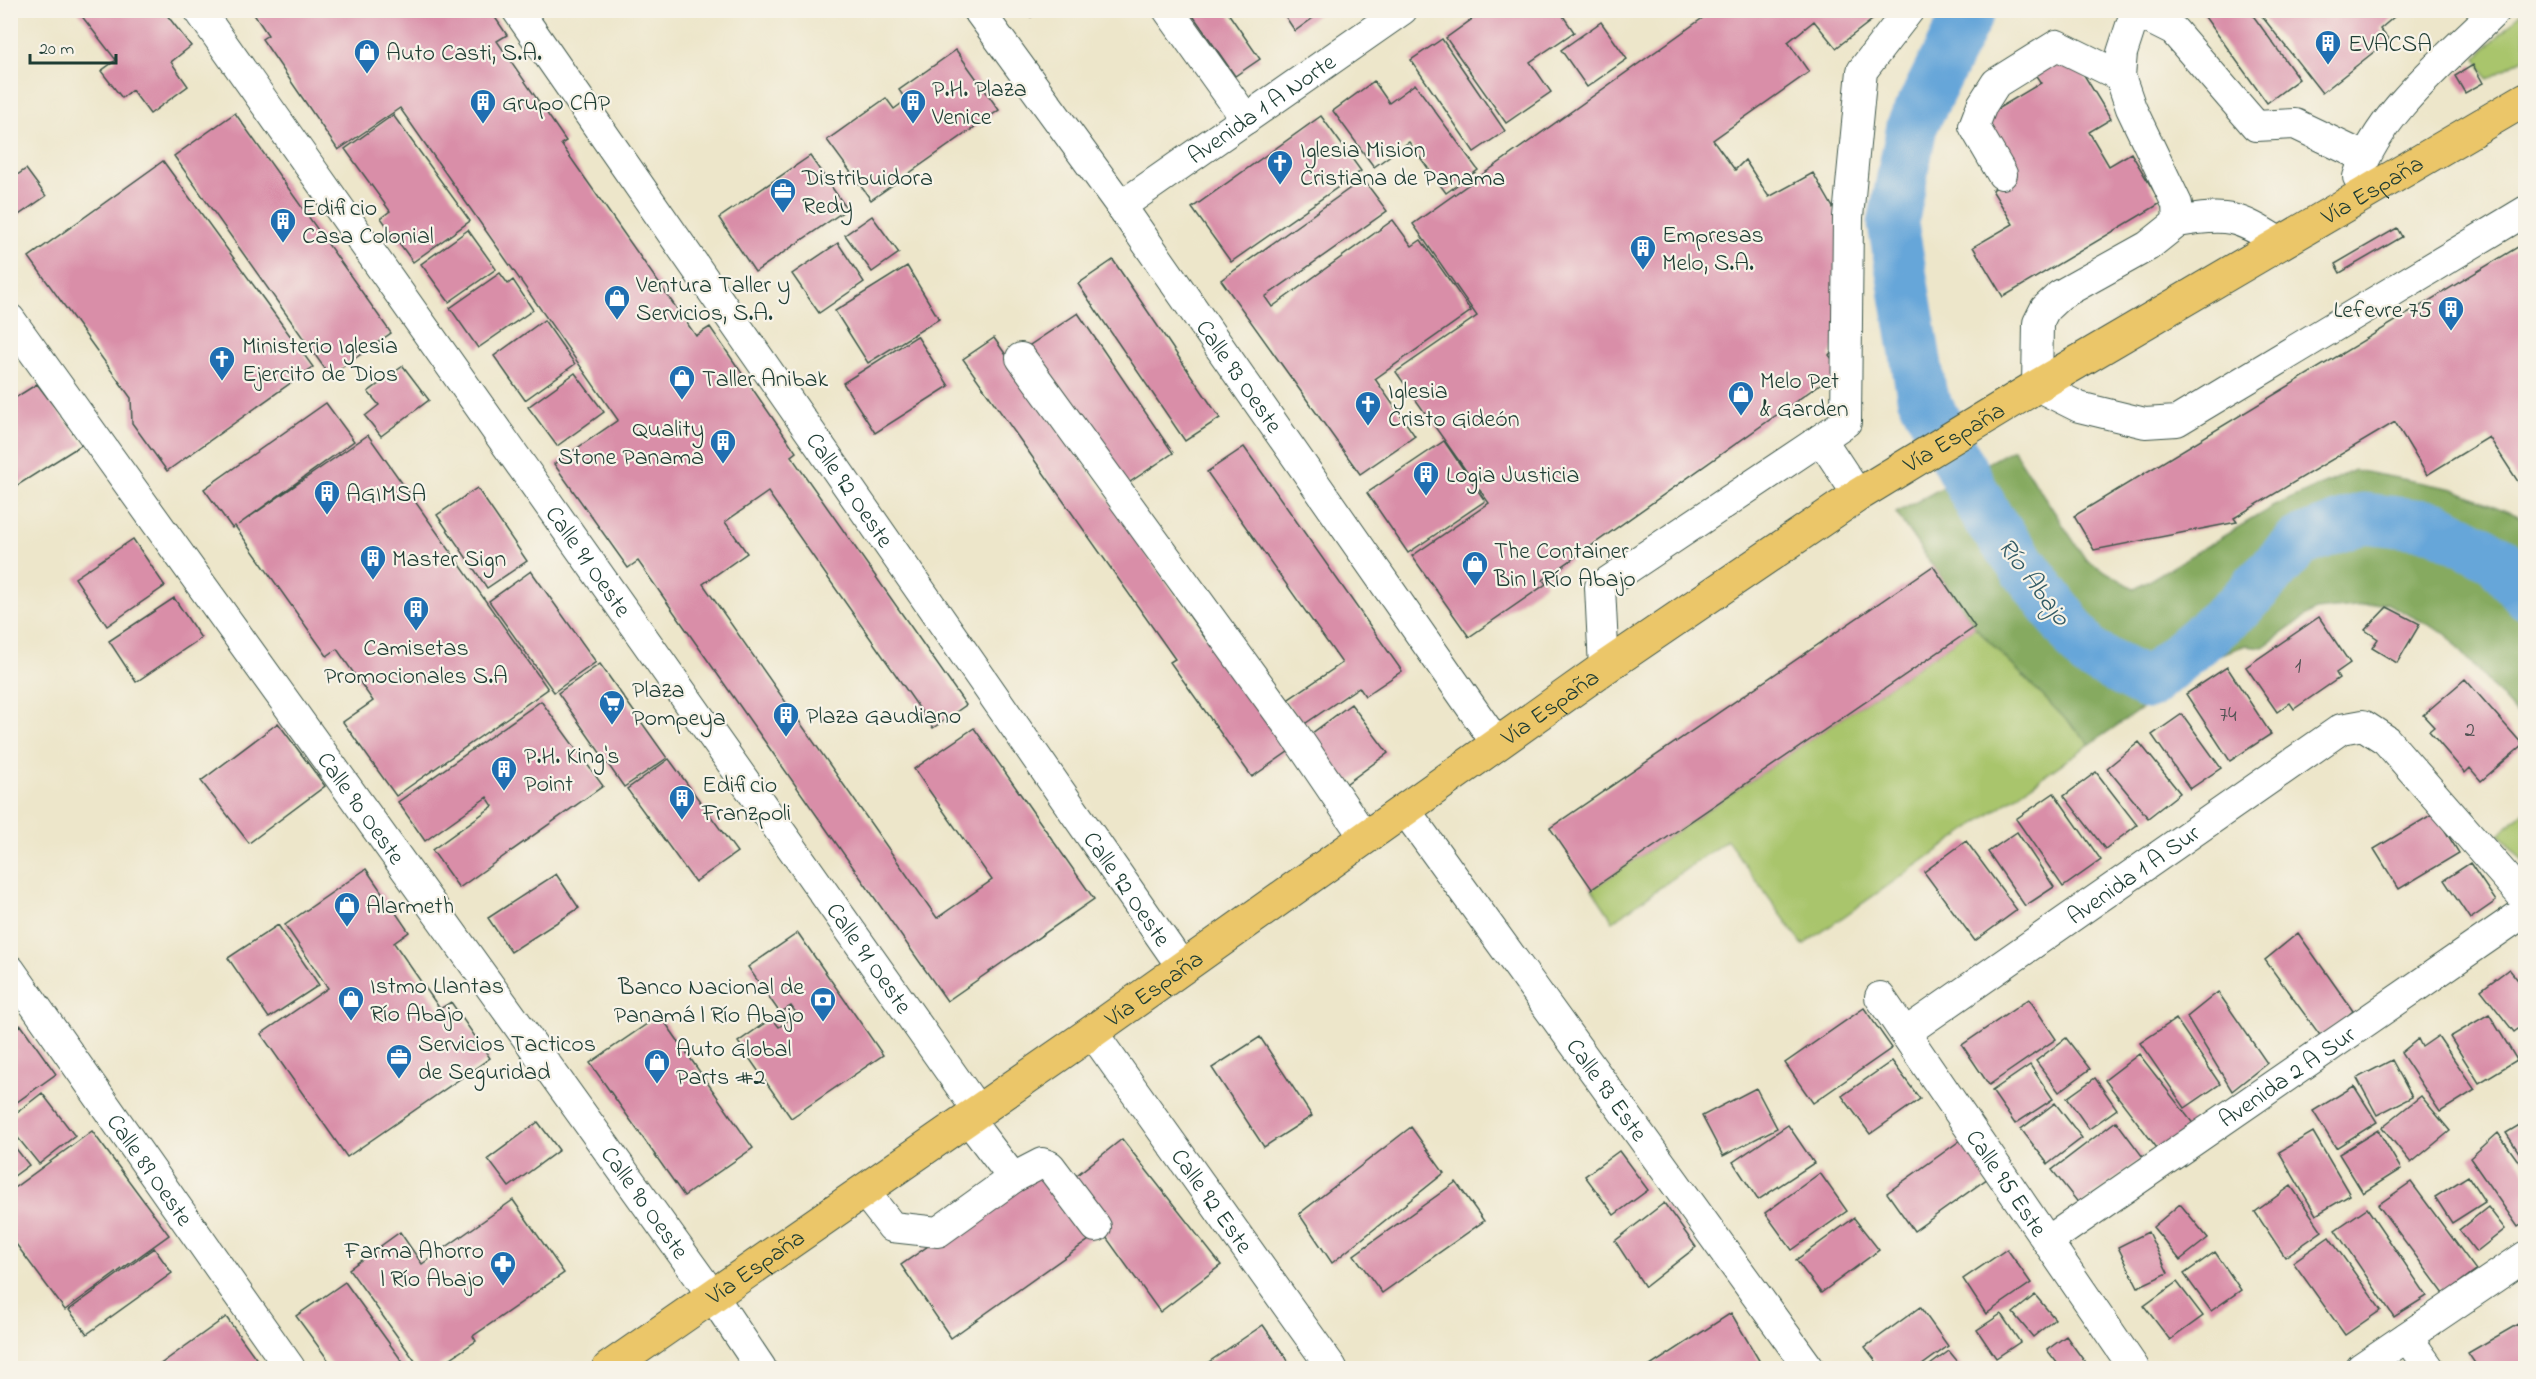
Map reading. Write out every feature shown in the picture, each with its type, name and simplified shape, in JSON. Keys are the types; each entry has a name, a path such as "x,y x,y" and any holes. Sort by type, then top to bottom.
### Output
{"main road":[{"name":"Vía España","path":"609,1368 1092,1032 1604,668 1858,495 2033,388 2526,99"}],"street":[{"name":"Calle 91 Oeste","path":"198,10 973,1115 1013,1178"},
{"name":"Calle 92 Oeste","path":"517,10 1182,967"},
{"name":"Calle 93 Oeste","path":"978,10 1120,206 1497,744"},
{"path":"1168,10 1246,119"},
{"name":"Avenida 1 A Norte","path":"1120,206 1402,10"},
{"path":"1604,668 1600,587 1846,422 1848,217 1862,71 1910,10"},
{"path":"2350,202 2364,157 2408,96 2496,10"},
{"path":"2178,222 2177,204 2131,108 2120,76 2122,53 2136,11 2174,31 2256,126 2295,124 2364,157"},
{"path":"2002,174 1974,126 1982,105 1996,83 2057,45 2120,76"},
{"path":"2280,243 2247,221 2210,216 2178,222 2148,246 2060,295 2045,309 2038,323 2033,388 2079,407 2145,423 2177,421 2526,211"},
{"name":"Calle 90 Oeste","path":"10,319 712,1295 761,1368"},
{"path":"1022,358 1293,732 1365,838"},
{"path":"1821,439 1858,495"},
{"name":"Avenida 1 A Sur","path":"1905,1033 2341,729 2364,725 2386,740 2526,900"},
{"name":"Calle 93 Este","path":"1404,810 1809,1368"},
{"name":"Avenida 2 A Sur","path":"2048,1241 2526,911"},
{"name":"Calle 89 Oeste","path":"10,970 290,1368"},
{"name":"Calle 95 Este","path":"1880,997 2134,1368"},
{"name":"Calle 92 Este","path":"1092,1032 1332,1368"},
{"path":"864,1191 892,1227 938,1232 1013,1178 1042,1163 1050,1166 1096,1227"},
{"path":"2361,1368 2526,1256"},
{"path":"2407,1337 2429,1368"}],"path":[{"path":"2526,826 2523,829 2526,843"}],"green space":[{"path":"2523,11 2526,11 2525,58 2488,79 2476,58"},
{"path":"2013,449 2086,560 2135,589 2274,506 2355,470 2454,489 2525,519 2525,724 2446,634 2386,603 2315,610 2263,647 2246,645 2221,654 2090,744 1975,627 1896,513"},
{"path":"1975,627 2090,744 1803,945 1727,840 1613,921 1592,889"},
{"path":"2525,811 2525,864 2499,834"}],"building":[{"path":"77,10 163,10 191,46 171,62 188,86 150,114 132,90 122,98 101,71 116,60"},
{"path":"251,10 490,10 507,35 497,41 566,141 561,144 696,336 710,327 796,452 791,456 966,705 933,728 768,492 725,522 747,553 703,584 937,918 992,880 914,769 974,728 1094,899 947,1001 638,561 628,568 554,464 618,420 400,108 338,150 262,39 268,35"},
{"path":"1027,10 1040,10 1031,17"},
{"path":"1189,10 1226,10 1260,59 1235,76"},
{"path":"1281,10 1324,10 1295,31"},
{"path":"1485,10 1559,10 1574,32 1530,62 1551,92 1506,123 1446,38"},
{"name":"Empresas Melo, S.A.","path":"1714,10 1885,10 1836,48 1814,21 1788,42 1809,72 1713,140 1735,170 1745,160 1769,197 1813,173 1843,225 1838,343 1829,355 1844,375 1830,384 1826,380 1543,580 1546,584 1469,637 1412,556 1489,503 1396,372 1477,316 1413,224"},
{"path":"2200,10 2249,10 2299,79 2267,103"},
{"name":"EVACSA","path":"2257,10 2402,10 2380,29 2389,40 2322,93"},
{"path":"1601,22 1627,59 1587,87 1561,50"},
{"path":"1442,39 1505,131 1474,152 1411,60"},
{"name":"P.H. Plaza Venice","path":"956,50 999,110 871,200 827,140 886,98 894,109 906,100 899,90"},
{"path":"2056,51 2081,70 2111,119 2089,132 2109,166 2131,153 2161,203 2003,297 1973,247 2013,224 1992,190 2017,176 1982,118 2041,83 2030,67"},
{"path":"2473,65 2483,83 2465,93 2455,76"},
{"path":"1374,81 1389,103 1415,84 1478,170 1446,193 1409,142 1374,167 1333,111"},
{"name":"Edificio Casa Colonial","path":"235,113 391,333 330,376 174,156"},
{"path":"393,115 470,221 413,262 381,218 390,211 345,149"},
{"name":"Iglesia Mision Cristiana de Panama","path":"1321,116 1361,171 1231,262 1192,208"},
{"name":"Distribuidora Redy","path":"810,156 847,209 755,272 719,218"},
{"path":"163,161 313,367 167,471 132,423 131,398 29,257"},
{"path":"26,169 46,196 10,221 10,180"},
{"path":"1363,179 1387,211 1265,297 1272,307 1393,220 1412,246 1421,240 1471,311 1375,379 1415,436 1360,474 1221,280"},
{"path":"872,216 899,253 872,272 845,235"},
{"path":"2397,228 2402,237 2340,273 2335,264"},
{"path":"468,230 496,269 449,302 421,264"},
{"name":"Lefevre 75","path":"2526,242 2526,494 2489,437 2427,475 2395,422 2234,518 2237,522 2094,550 2074,516"},
{"path":"838,243 864,282 819,313 792,274"},
{"path":"1113,260 1220,418 1185,441 1078,284"},
{"path":"907,266 939,319 868,363 835,311"},
{"path":"500,273 508,284 513,280 533,310 478,348 450,308"},
{"path":"1078,313 1173,453 1121,488 1024,349"},
{"path":"544,320 575,364 525,400 494,356"},
{"path":"917,336 949,386 875,433 843,383"},
{"path":"994,338 1205,638 1210,634 1292,749 1252,777 1170,662 1175,659 963,359"},
{"path":"403,366 429,400 381,436 365,416 379,405 368,392"},
{"path":"575,373 604,412 557,446 528,407"},
{"path":"37,384 83,444 10,490 10,401"},
{"path":"326,403 354,441 238,525 368,435 548,689 396,796 343,722 373,701 337,649 327,656 235,526 232,528 204,489"},
{"name":"Logia Justicia","path":"1444,441 1485,501 1408,553 1367,493"},
{"path":"1244,447 1402,671 1365,696 1359,687 1303,725 1286,701 1342,663 1207,472"},
{"path":"477,488 527,561 487,588 437,515"},
{"path":"133,539 165,586 107,626 75,578"},
{"path":"1933,566 1975,627 1592,889 1550,828"},
{"path":"531,571 596,662 554,692 489,601"},
{"path":"174,598 201,638 136,682 109,641"},
{"path":"2387,607 2420,624 2397,663 2372,648 2378,639 2365,630"},
{"path":"2319,617 2350,663 2336,673 2339,678 2294,709 2290,703 2277,712 2246,667"},
{"name":"Plaza Pompeya","path":"600,664 667,758 624,787 558,693"},
{"path":"2227,667 2271,734 2230,761 2186,694"},
{"path":"2465,679 2523,745 2481,781 2470,768 2465,773 2429,731 2434,727 2423,715"},
{"name":"P.H. King's Point","path":"541,701 603,786 459,888 432,850 493,806 487,797 425,841 398,802"},
{"path":"1351,704 1388,753 1343,786 1307,737"},
{"path":"2182,714 2221,768 2190,789 2152,735"},
{"path":"278,723 325,786 249,843 201,781"},
{"path":"2139,742 2180,793 2148,818 2107,768"},
{"name":"Edificio Franzpoli","path":"669,759 737,852 695,882 627,789"},
{"path":"2096,772 2137,825 2105,849 2064,796"},
{"path":"2054,793 2101,860 2063,887 2016,819"},
{"path":"2434,813 2459,853 2399,889 2374,849"},
{"path":"2017,832 2054,887 2025,906 1988,852"},
{"path":"1966,841 2017,910 1975,941 1924,872"},
{"path":"2470,863 2496,901 2470,919 2444,880"},
{"path":"366,869 409,932 394,943 440,1009 451,1002 490,1058 347,1157 261,1034 328,988 285,925"},
{"path":"556,874 579,908 511,952 488,918"},
{"path":"278,925 319,985 269,1018 228,958"},
{"name":"Banco Nacional de Panamá | Río Abajo","path":"798,933 883,1055 791,1118 738,1042 772,1018 779,1027 797,1014 791,1006 780,1013 748,967"},
{"path":"2298,933 2353,1011 2322,1038 2265,960"},
{"path":"2509,969 2526,990 2526,1023 2514,1032 2481,990"},
{"path":"2218,992 2267,1063 2232,1091 2187,1017"},
{"path":"2029,999 2056,1039 1989,1085 1962,1045"},
{"path":"1864,1008 1892,1048 1813,1103 1785,1063"},
{"path":"2489,1014 2517,1060 2479,1083 2450,1037"},
{"name":"Auto Global Parts #2","path":"660,1015 753,1148 684,1196 590,1063"},
{"path":"2176,1019 2220,1084 2185,1108 2140,1043"},
{"path":"21,1025 56,1074 10,1107 10,1032"},
{"path":"2438,1036 2475,1090 2440,1112 2401,1053 2418,1039 2422,1047"},
{"path":"1260,1037 1312,1116 1264,1147 1212,1068"},
{"path":"2066,1038 2090,1069 2059,1092 2036,1061"},
{"path":"2139,1054 2195,1126 2160,1152 2105,1080"},
{"path":"2392,1060 2412,1097 2377,1115 2357,1078"},
{"path":"1892,1061 1920,1099 1870,1134 1842,1096"},
{"path":"2030,1065 2053,1099 2015,1124 1992,1091"},
{"path":"2095,1078 2117,1109 2089,1129 2067,1098"},
{"path":"2354,1086 2377,1122 2336,1148 2313,1111"},
{"path":"1756,1088 1777,1128 1723,1156 1702,1116"},
{"path":"42,1093 75,1136 39,1164 10,1128 10,1118"},
{"path":"2421,1096 2450,1131 2411,1163 2382,1127"},
{"path":"2055,1103 2082,1138 2048,1164 2021,1129"},
{"path":"2116,1121 2143,1157 2080,1205 2052,1170"},
{"path":"2526,1121 2526,1163 2506,1133"},
{"path":"538,1122 559,1150 509,1187 488,1159"},
{"path":"1788,1125 1814,1163 1758,1200 1733,1162"},
{"path":"1411,1127 1444,1173 1332,1263 1299,1214"},
{"path":"2378,1130 2401,1169 2363,1193 2339,1154"},
{"path":"92,1131 169,1235 65,1310 10,1236 10,1191"},
{"path":"2313,1132 2350,1195 2316,1215 2279,1152"},
{"path":"2498,1133 2526,1172 2526,1221 2518,1227 2470,1158"},
{"path":"1122,1139 1221,1265 1160,1312 1067,1183"},
{"path":"1961,1140 1988,1178 1914,1231 1887,1193"},
{"path":"10,1141 29,1165 10,1179"},
{"path":"1619,1151 1648,1190 1614,1215 1585,1176"},
{"path":"1043,1166 1096,1235 951,1338 901,1265"},
{"path":"1820,1173 1847,1211 1792,1250 1765,1213"},
{"path":"2468,1176 2485,1202 2452,1223 2435,1197"},
{"path":"1456,1182 1484,1221 1382,1293 1354,1255"},
{"path":"2411,1182 2476,1270 2444,1294 2378,1205"},
{"path":"2291,1186 2322,1231 2285,1257 2255,1212"},
{"path":"513,1200 564,1273 473,1336 476,1341 436,1368 420,1368 349,1269 400,1232 422,1264"},
{"path":"1664,1203 1696,1247 1645,1287 1615,1241"},
{"path":"2180,1204 2208,1238 2180,1260 2153,1227"},
{"path":"2488,1207 2505,1229 2476,1252 2459,1230"},
{"path":"2367,1208 2427,1296 2394,1317 2335,1230"},
{"path":"1854,1218 1879,1250 1821,1293 1796,1260"},
{"path":"2148,1232 2168,1273 2138,1287 2118,1247"},
{"path":"2329,1237 2381,1310 2345,1335 2293,1262"},
{"path":"154,1248 172,1273 87,1334 69,1310"},
{"path":"2007,1249 2031,1283 1986,1314 1963,1279"},
{"path":"2215,1252 2241,1290 2211,1311 2184,1274"},
{"path":"345,1282 407,1368 334,1368 296,1316"},
{"path":"2177,1282 2203,1316 2170,1340 2144,1306"},
{"path":"2035,1295 2055,1319 2033,1337 2013,1313"},
{"path":"1920,1307 1948,1346 1918,1368 1881,1368 1865,1347"},
{"path":"1731,1313 1760,1362 1750,1368 1647,1368"},
{"path":"2001,1314 2020,1342 1996,1358 1977,1330"},
{"path":"226,1317 263,1368 155,1368"},
{"path":"2518,1324 2526,1336 2526,1366 2478,1368 2468,1353"},
{"path":"1263,1325 1293,1368 1200,1368"},
{"path":"2066,1336 2087,1365 2081,1368 2061,1368 2047,1350"},
{"path":"1949,1351 1963,1368 1926,1368"}],"waterway":[{"name":"Río Abajo","path":"1970,10 1912,126 1893,224 1922,396 1989,520 2089,654 2147,684 2238,607 2299,542 2363,518 2435,526 2497,559 2526,594"}],"place":[{"name":"EVACSA","path":"2328,66"},
{"name":"Auto Casti, S.A.","path":"367,75"},
{"name":"Grupo CAP","path":"483,125"},
{"name":"P.H. Plaza Venice","path":"913,125"},
{"name":"Iglesia Mision Cristiana de Panama","path":"1280,186"},
{"name":"Distribuidora Redy","path":"783,214"},
{"name":"Edificio Casa Colonial","path":"283,244"},
{"name":"Empresas Melo, S.A.","path":"1643,271"},
{"name":"Ventura Taller y Servicios, S.A.","path":"617,321"},
{"name":"Lefevre 75","path":"2451,332"},
{"name":"Ministerio Iglesia Ejercito de Dios","path":"222,382"},
{"name":"Taller Anibak","path":"682,401"},
{"name":"Melo Pet & Garden","path":"1741,417"},
{"name":"Iglesia Cristo Gideón","path":"1368,427"},
{"name":"Quality Stone Panama","path":"723,465"},
{"name":"Logia Justicia","path":"1426,497"},
{"name":"AGIMSA","path":"327,516"},
{"name":"Master Sign","path":"373,581"},
{"name":"The Container Bin | Río Abajo","path":"1475,587"},
{"name":"Camisetas Promocionales S.A","path":"416,632"},
{"name":"Plaza Pompeya","path":"612,726"},
{"name":"Plaza Gaudiano","path":"786,738"},
{"name":"P.H. King's Point","path":"504,792"},
{"name":"Edificio Franzpoli","path":"682,821"},
{"name":"Alarmeth","path":"347,928"},
{"name":"Istmo Llantas Río Abajo","path":"351,1022"},
{"name":"Banco Nacional de Panamá | Río Abajo","path":"823,1023"},
{"name":"Servicios Tacticos de Seguridad","path":"399,1080"},
{"name":"Auto Global Parts #2","path":"657,1085"},
{"name":"Farma Ahorro | Río Abajo","path":"503,1287"}]}
